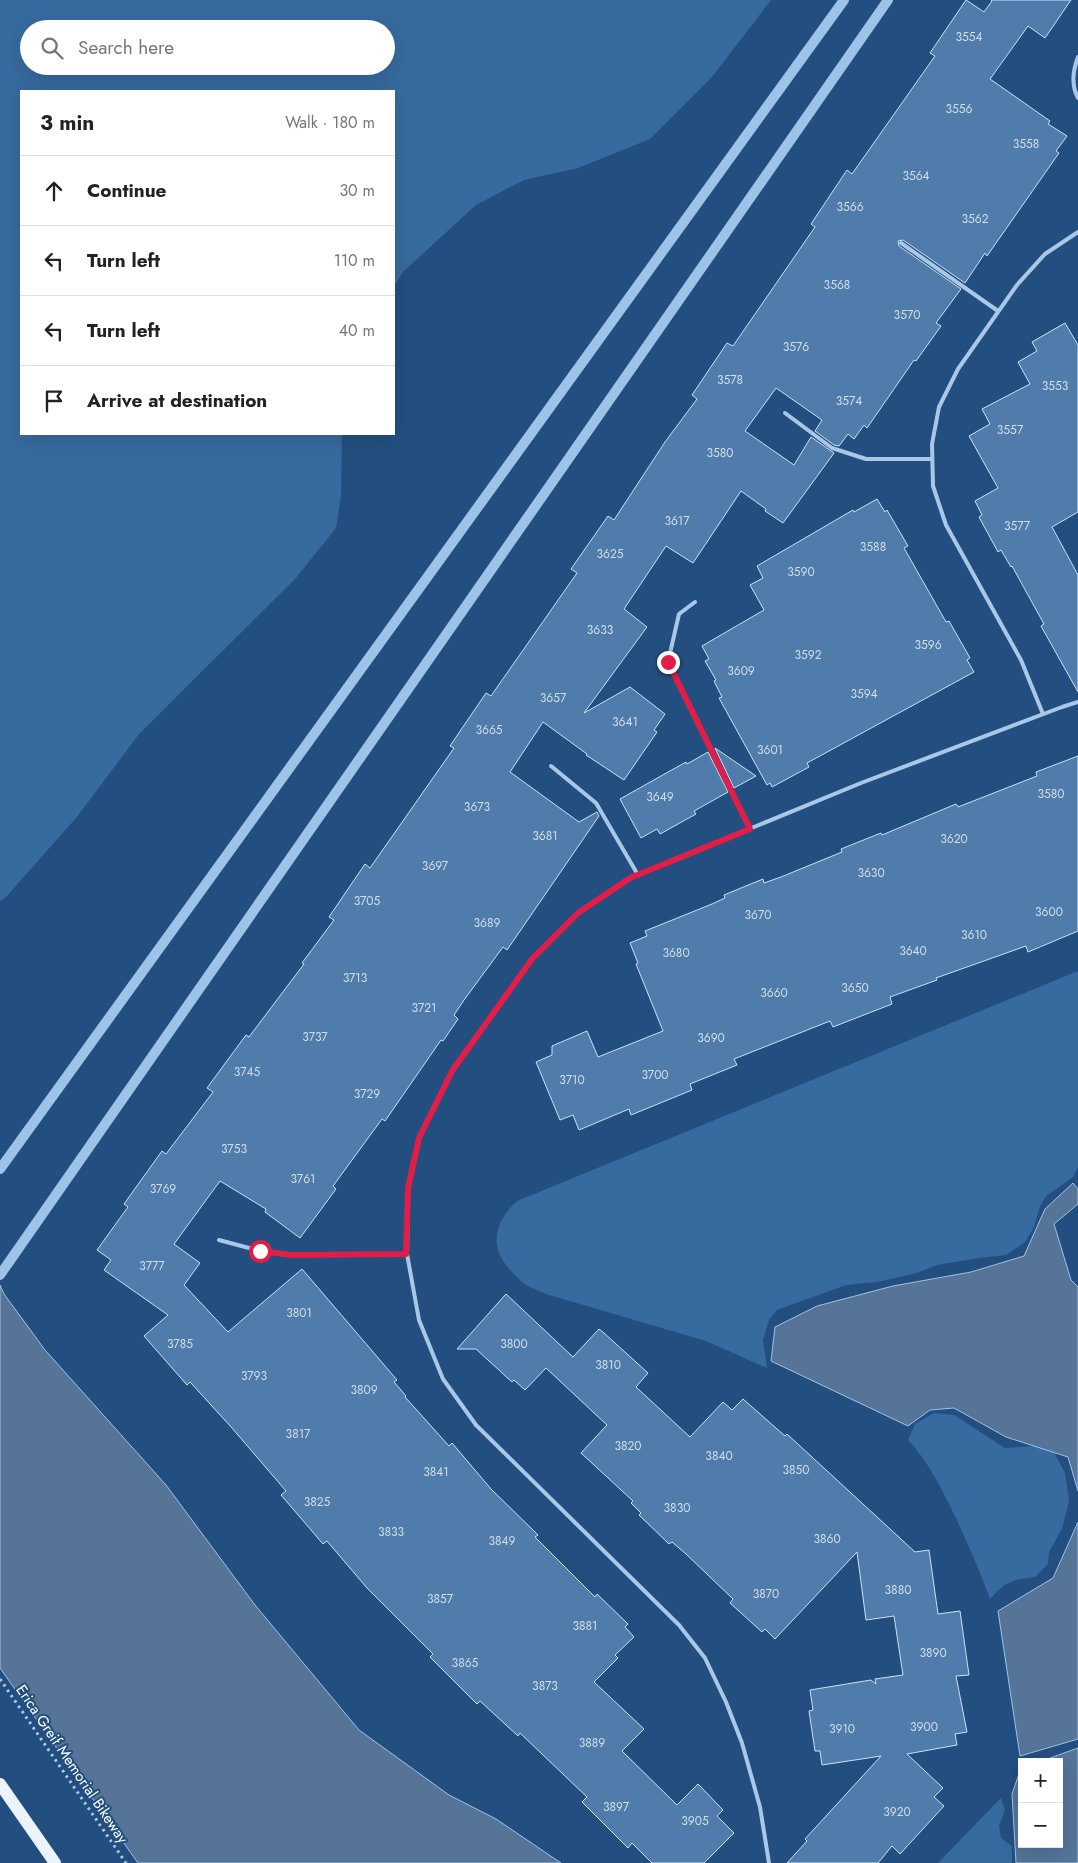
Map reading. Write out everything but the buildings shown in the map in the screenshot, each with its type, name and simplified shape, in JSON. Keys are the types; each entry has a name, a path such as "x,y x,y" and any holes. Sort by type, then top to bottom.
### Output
{"main road":[{"path":"0,1784 55,1863"}],"lane":[{"path":"1078,57 1073,70 1075,92 1078,98"},
{"path":"1043,714 1021,660 946,525 933,486 932,444 939,407 958,369 1017,285 1045,254 1078,232"},
{"path":"901,243 998,312"},
{"path":"785,413 832,448 866,459 932,459"},
{"path":"695,602 679,614 668,662 750,829"},
{"path":"769,1863 760,1807 742,1743 726,1702 705,1658 678,1625 518,1467 471,1417 443,1379 419,1320 406,1254 408,1188 419,1138 452,1071 532,959 578,913 630,878 861,783 1078,702"},
{"path":"551,766 596,803 638,875"},
{"path":"220,1240 260,1251 292,1255 406,1254"}],"path":[{"name":"Erica Greif Memorial Bikeway","path":"0,1679 126,1863"}],"shaded area":[{"path":"0,0 771,0 712,77 650,139 578,168 524,180 476,205 404,271 395,284 395,90 20,90 20,435 342,435 341,496 336,528 296,578 139,734 76,818 6,897 0,901"},
{"path":"1078,971 1078,1167 1073,1177 1046,1196 1040,1206 1034,1227 1025,1242 1006,1255 937,1265 917,1273 877,1282 846,1285 777,1310 769,1320 763,1340 767,1368 706,1341 546,1294 523,1283 507,1267 501,1257 498,1248 498,1229 508,1210 517,1201"},
{"path":"1073,1183 1078,1189 1078,1204 1054,1224 1071,1280 1078,1287 1078,1491 1068,1457 1006,1437 954,1408 930,1410 908,1426 771,1361 775,1327 817,1306 893,1286 971,1272 1024,1256 1045,1209"},
{"path":"0,1285 4,1294 45,1350 166,1485 255,1605 359,1730 449,1795 496,1819 561,1863 138,1863 0,1668"},
{"path":"934,1413 954,1415 1005,1448 1035,1446 1054,1452 1065,1473 1069,1501 1062,1529 1049,1552 1048,1564 1035,1577 1010,1582 990,1599 956,1518 929,1468 908,1440 915,1424"},
{"path":"1078,1522 1078,1739 1020,1756 998,1611 1053,1578"},
{"path":"1078,1748 1078,1863 1016,1863 1012,1794 1018,1777 1018,1848 1063,1848 1063,1758 1050,1758"},
{"path":"1001,1798 1005,1810 999,1826 1001,1838 1012,1846 1012,1863 938,1863"}],"waterway":[{"path":"0,1169 844,0"},
{"path":"0,1275 888,0"}],"route":[{"path":"260,1251 292,1255 406,1254 408,1188 419,1138 452,1071 532,959 578,913 630,878 750,829 668,662"}]}
